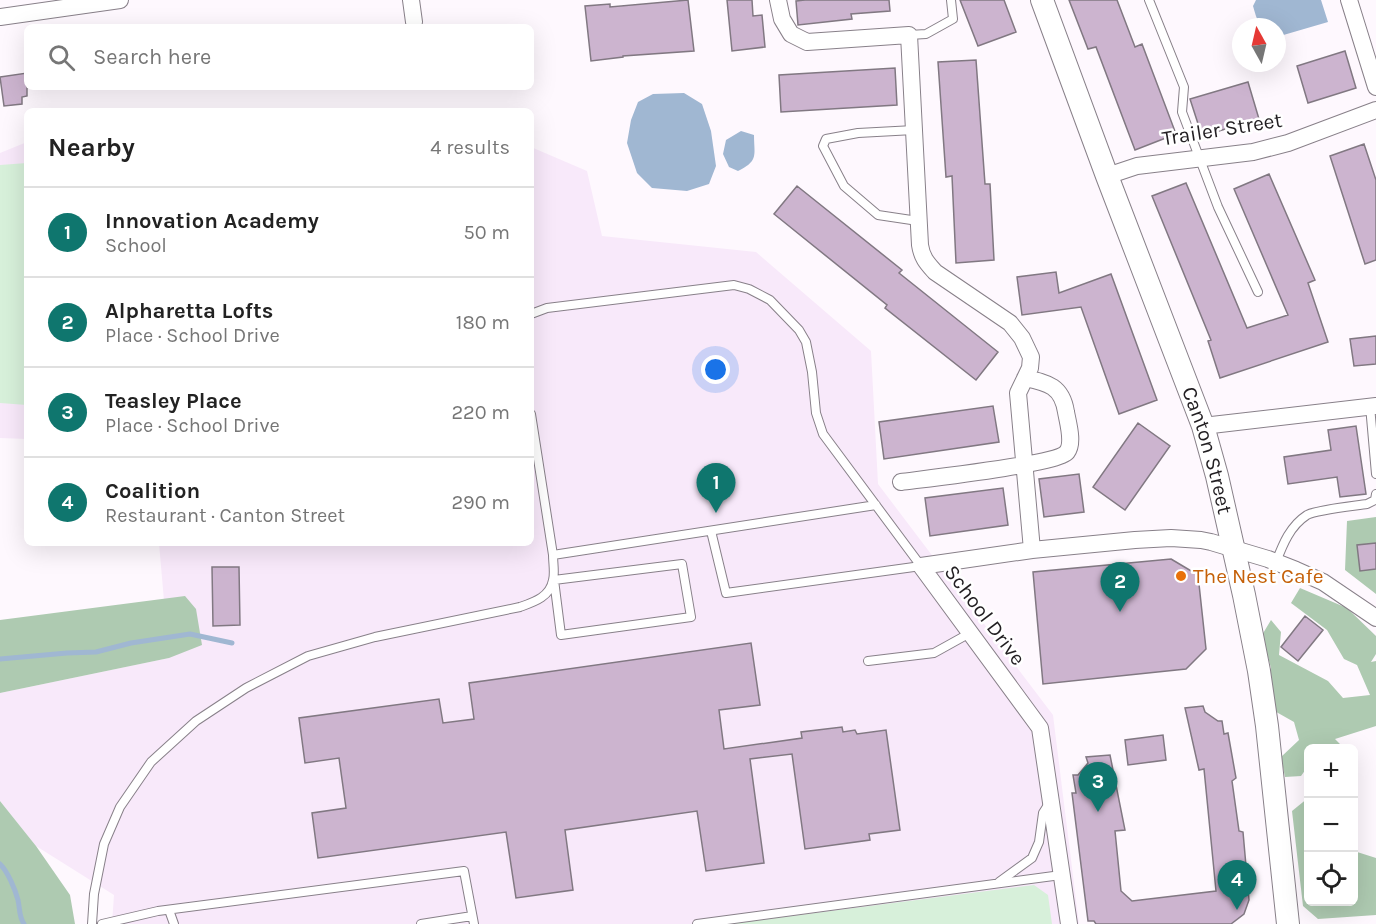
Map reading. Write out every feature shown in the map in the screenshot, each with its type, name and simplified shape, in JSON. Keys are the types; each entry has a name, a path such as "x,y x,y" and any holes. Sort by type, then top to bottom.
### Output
{"street":[{"path":"0,17 120,0"},
{"path":"411,0 414,22"},
{"path":"778,0 782,19 791,34 807,42 909,35 921,256 935,272 1010,323 1022,338 1031,357 1030,368 1018,393 1032,550"},
{"name":"Canton Street","path":"1042,0 1203,426 1217,476 1259,672 1288,924"},
{"path":"1349,0 1376,87"},
{"name":"Trailer Street","path":"1107,176 1137,166 1253,152 1288,143 1376,110"},
{"path":"901,482 1024,465 1060,457 1066,453 1070,445 1064,400 1055,388 1047,383 1025,378"},
{"path":"1203,426 1373,406"},
{"name":"School Drive","path":"1069,924 1041,728 921,566 1032,550 1171,538 1211,542 1276,562 1323,582 1376,618"}],"lane":[{"path":"909,35 926,34 953,19 951,0"},
{"path":"1149,0 1184,87 1182,112 1218,207 1258,292"},
{"path":"914,129 858,133 826,139 823,146 844,186 878,215 918,221"},
{"path":"534,313 547,308 734,285 749,289 770,300 800,330 806,342 816,413 823,434 921,566 726,593 711,531"},
{"path":"1373,406 1376,474"},
{"path":"534,433 553,555 554,580 561,635 691,617 682,564 554,580"},
{"path":"1276,562 1294,527 1308,514 1367,504 1375,500 1376,494"},
{"path":"553,555 876,505"},
{"path":"92,924 94,894 104,844 120,807 151,762 196,721 246,688 308,656 375,637 520,607 537,601 548,593 554,580"},
{"path":"868,662 934,653 970,633"},
{"path":"998,883 1032,858 1039,842 1042,813 1051,801"},
{"path":"102,924 170,909 464,871 473,920 421,924"},
{"path":"697,924 1061,875"},
{"path":"170,909 174,924"}],"shaded area":[{"path":"24,143 24,439 0,438 0,153"},
{"path":"534,148 587,171 602,236 756,252 871,351 878,484 1053,715 1079,924 112,924 114,895 36,846 0,801 0,693 169,658 159,546 534,546"}],"green space":[{"path":"24,163 24,405 0,403 0,165"},
{"path":"1376,517 1376,594 1345,570 1347,521"},
{"path":"1300,588 1347,608 1376,636 1376,654 1371,662 1376,661 1376,726 1335,739 1340,744 1304,744 1304,772 1301,776 1285,777 1281,757 1299,740 1294,722 1271,709 1266,675 1271,668 1262,635 1271,620 1281,632 1279,655 1328,681 1343,698 1370,695 1357,665 1344,659 1327,630 1291,603"},
{"path":"185,596 196,609 202,645 169,658 0,693 0,620"},
{"path":"0,801 36,846 70,895 75,924 0,924"},
{"path":"1304,801 1304,906 1358,906 1358,852 1376,858 1376,915 1318,919 1303,906 1292,811"},
{"path":"1034,885 1048,895 1052,924 729,924"}],"water":[{"path":"1256,0 1321,0 1328,22 1286,34 1286,18 1257,18 1253,6"},
{"path":"684,93 702,104 711,131 716,166 709,184 687,191 652,188 637,173 627,143 631,120 638,102 653,94"},
{"path":"741,131 754,135 754,157 749,164 738,171 729,167 723,154 726,140"}],"building":[{"path":"688,0 694,51 623,56 591,61 585,6 610,4 610,7"},
{"path":"727,0 752,0 753,16 762,15 765,47 732,51"},
{"path":"889,0 890,11 851,14 852,19 798,25 796,1"},
{"path":"960,0 1004,0 1016,32 978,46"},
{"path":"1069,0 1117,0 1135,47 1142,44 1176,134 1135,150 1096,47 1088,49"},
{"path":"1345,51 1356,88 1308,103 1297,66"},
{"path":"976,60 985,184 990,184 994,260 956,263 952,176 946,177 938,62"},
{"path":"895,68 897,105 781,112 779,75"},
{"path":"24,73 24,90 27,90 27,96 22,97 22,104 4,106 0,77"},
{"path":"1248,82 1259,119 1202,136 1190,99"},
{"path":"1364,144 1376,180 1376,260 1365,264 1330,156"},
{"path":"1269,174 1315,280 1308,283 1328,342 1220,378 1208,341 1211,340 1152,196 1186,183 1247,328 1288,315 1234,189"},
{"path":"797,186 902,270 899,273 998,352 976,380 885,308 887,305 774,214"},
{"path":"1056,272 1059,293 1111,274 1157,400 1119,414 1081,307 1022,315 1017,277"},
{"path":"1376,336 1376,364 1354,366 1350,339"},
{"path":"993,406 999,442 884,459 879,422"},
{"path":"1138,423 1170,446 1125,510 1093,487"},
{"path":"1356,426 1366,494 1340,497 1337,477 1288,484 1284,457 1331,450 1328,430"},
{"path":"1079,474 1084,512 1044,517 1039,479"},
{"path":"1003,488 1008,525 930,536 925,498"},
{"path":"1376,543 1376,569 1360,571 1357,545"},
{"path":"1171,559 1198,575 1206,649 1186,669 1043,684 1033,572"},
{"path":"212,567 239,567 240,625 213,626"},
{"path":"1305,616 1323,630 1298,661 1281,647"},
{"path":"751,643 760,705 719,710 724,749 802,738 801,732 842,727 843,732 855,730 857,734 886,730 900,830 869,834 870,840 805,849 792,754 750,759 764,863 706,871 697,811 565,830 573,890 516,898 506,832 318,858 312,813 346,808 339,758 305,763 299,718 439,699 443,723 474,719 469,683"},
{"path":"1203,706 1205,712 1218,721 1222,721 1224,734 1228,733 1236,778 1232,781 1239,831 1243,832 1249,900 1244,914 1231,924 1096,924 1094,921 1088,921 1072,793 1076,793 1073,775 1078,775 1088,763 1086,757 1110,755 1125,830 1115,831 1121,891 1132,901 1216,891 1204,769 1199,770 1185,708"},
{"path":"1163,735 1166,760 1128,765 1125,740"}],"waterway":[{"path":"0,659 96,652 131,643 190,634 232,643"},
{"path":"0,864 13,886 24,924"}],"place":[{"name":"Innovation Academy","path":"716,513"},
{"name":"The Nest Cafe","path":"1181,576"},
{"name":"Alpharetta Lofts","path":"1120,612"},
{"name":"Teasley Place","path":"1098,812"},
{"name":"Coalition","path":"1237,910"}]}
